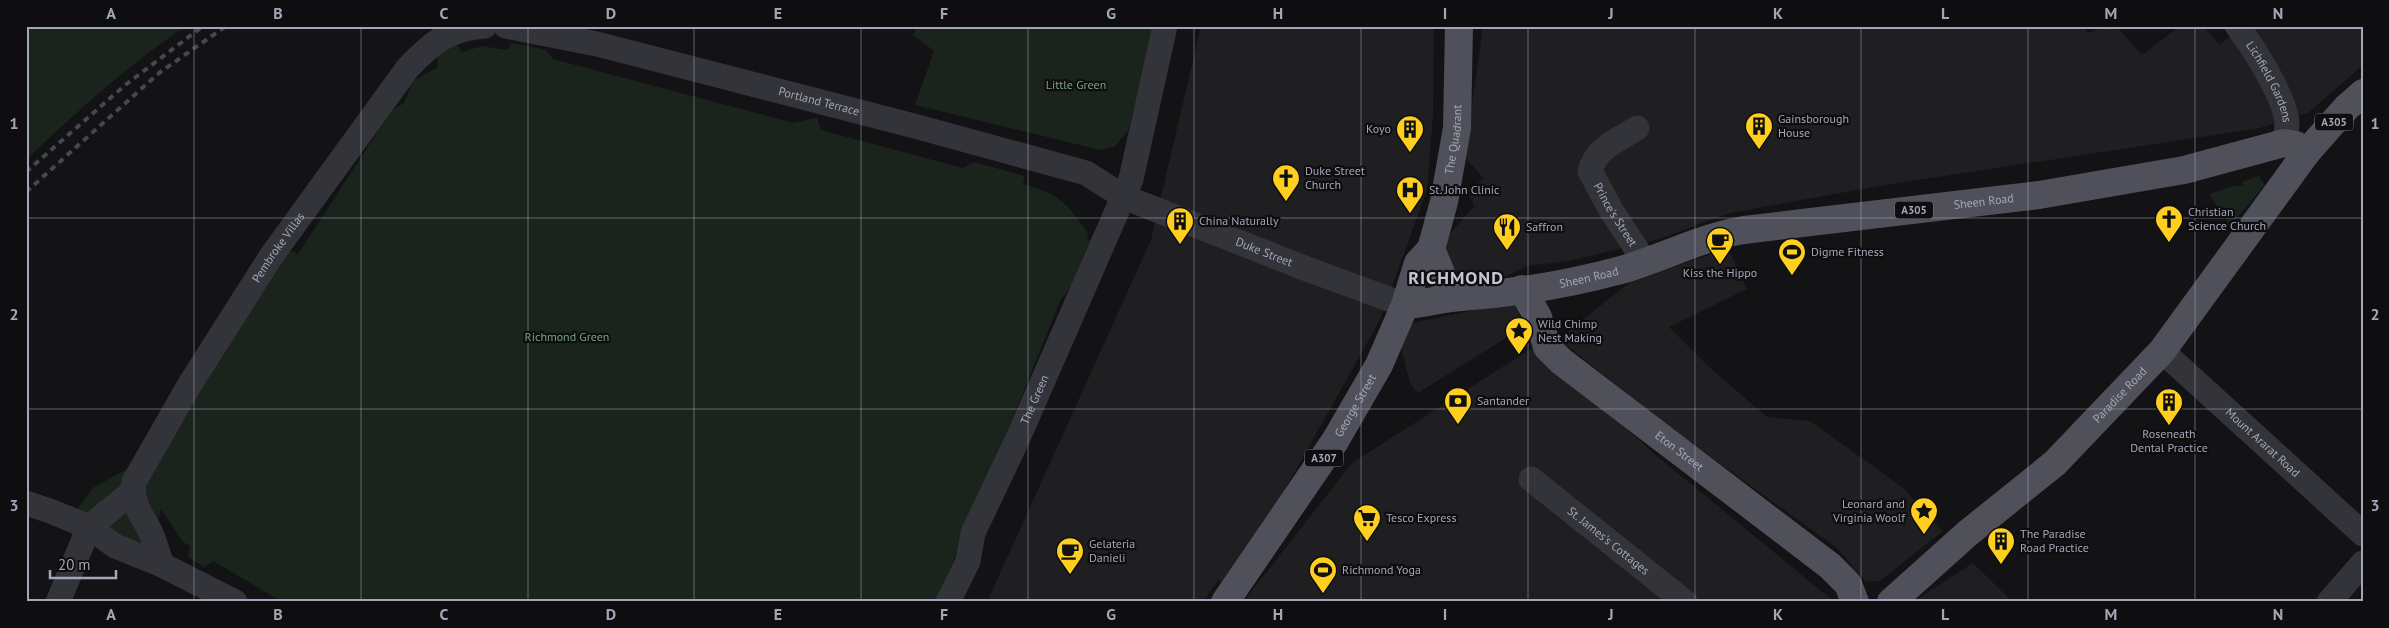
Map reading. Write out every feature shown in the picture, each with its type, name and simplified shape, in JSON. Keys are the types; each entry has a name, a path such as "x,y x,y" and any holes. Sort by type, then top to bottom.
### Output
{"main road":[{"name":"The Quadrant","path":"1431,249 1444,202 1457,128 1459,26"},
{"name":"A305","path":"2295,147 2363,93"},
{"name":"Sheen Road","path":"1405,305 1428,304 1459,296 1486,296 1581,280 1646,262 1726,233 2039,195 2184,170 2295,147"},
{"name":"Paradise Road","path":"1898,596 1968,533 2055,463 2162,352 2295,147"},
{"path":"1431,249 1444,280 1459,296"},
{"name":"George Street","path":"1225,602 1335,441 1379,365 1405,305 1418,263 1431,249"},
{"name":"Eton Street","path":"1522,289 1538,317 1547,347 1561,361 1830,566 1848,584 1855,602"}],"street":[{"name":"Pembroke Villas","path":"133,487 190,384 272,255 407,70 429,46 450,33 485,26"},
{"name":"Portland Terrace","path":"506,26 597,44 918,127 1086,174 1124,197"},
{"path":"1124,197 1131,179 1165,26"},
{"name":"Lichfield Gardens","path":"2237,26 2284,106 2287,123 2295,147"},
{"name":"Prince's Street","path":"1637,128 1599,152 1593,159 1590,170 1611,210 1646,262"},
{"name":"Duke Street","path":"1124,197 1307,270 1405,305"},
{"name":"The Green","path":"948,602 968,561 973,533 1124,197"},
{"name":"Mount Ararat Road","path":"2162,352 2363,534"},
{"name":"St. James's Cottages","path":"1531,480 1685,602"},
{"path":"58,602 89,527 133,487"},
{"path":"133,487 135,506 150,532 162,565"},
{"path":"26,503 89,527 115,546 162,565 235,602"},
{"path":"2329,602 2363,563"}],"shaded area":[{"path":"1201,26 1434,26 1433,116 1427,190 1380,320 1266,523 1222,582 1218,580 1203,602 987,602 1151,240"},
{"path":"1483,26 2082,26 2088,33 2106,26 2116,26 2142,55 2180,26 2203,26 2220,45 2242,26 2363,26 2363,65 2308,113 2260,128 1885,185 1730,213 1656,240 1569,261 1527,266 1498,280 1467,282 1446,260 1446,238 1474,206 1467,190 1484,179 1465,157"},
{"path":"1728,248 1747,289 1669,327 1706,364 1767,417 1810,421 1902,487 1943,531 1880,581 1866,582 1837,548 1665,424 1560,340 1560,338 1629,283"},
{"path":"1512,302 1519,310 1522,328 1418,393 1410,384 1399,339 1408,324"},
{"path":"1534,347 1657,456 1831,599 1829,602 1243,602 1352,463"},
{"path":"1973,563 2013,602 1913,602"}],"green space":[{"path":"26,26 186,26 165,40 103,90 26,160"},
{"name":"Little Green","path":"917,26 1154,26 1128,131 1114,147 1100,150 915,105 934,51 913,35"},
{"name":"Richmond Green","path":"454,41 462,52 482,46 507,50 512,43 546,50 553,59 794,123 817,117 821,130 963,168 974,162 1025,176 1023,184 1045,191 1068,207 1088,233 1087,237 1090,242 1074,281 1061,299 974,514 935,602 282,602 213,561 204,567 188,557 190,546 183,542 161,509 159,517 141,544 115,541 76,510 94,487 133,466 288,249 298,254 391,111 404,103 413,81 438,67 436,53"},
{"path":"2259,176 2265,185 2230,226 2209,194 2235,185 2237,187 2243,185 2242,182"}],"railway":[{"path":"26,172 124,86 203,26"},
{"path":"26,192 159,73 226,26"}],"place":[{"name":"Gainsborough House","path":"1759,150"},
{"name":"Koyo","path":"1410,153"},
{"name":"Duke Street Church","path":"1286,202"},
{"name":"St. John Clinic","path":"1410,214"},
{"name":"Christian Science Church","path":"2169,243"},
{"name":"China Naturally","path":"1180,245"},
{"name":"Saffron","path":"1507,251"},
{"name":"Kiss the Hippo","path":"1720,265"},
{"name":"Digme Fitness","path":"1792,276"},
{"name":"Wild Chimp Nest Making","path":"1519,355"},
{"name":"Santander","path":"1458,425"},
{"name":"Roseneath Dental Practice","path":"2169,426"},
{"name":"Leonard and Virginia Woolf","path":"1924,535"},
{"name":"Tesco Express","path":"1367,542"},
{"name":"The Paradise Road Practice","path":"2001,565"},
{"name":"Gelateria Danieli","path":"1070,575"},
{"name":"Richmond Yoga","path":"1323,594"}],"district":[{"name":"RICHMOND","path":"1456,278"}]}
